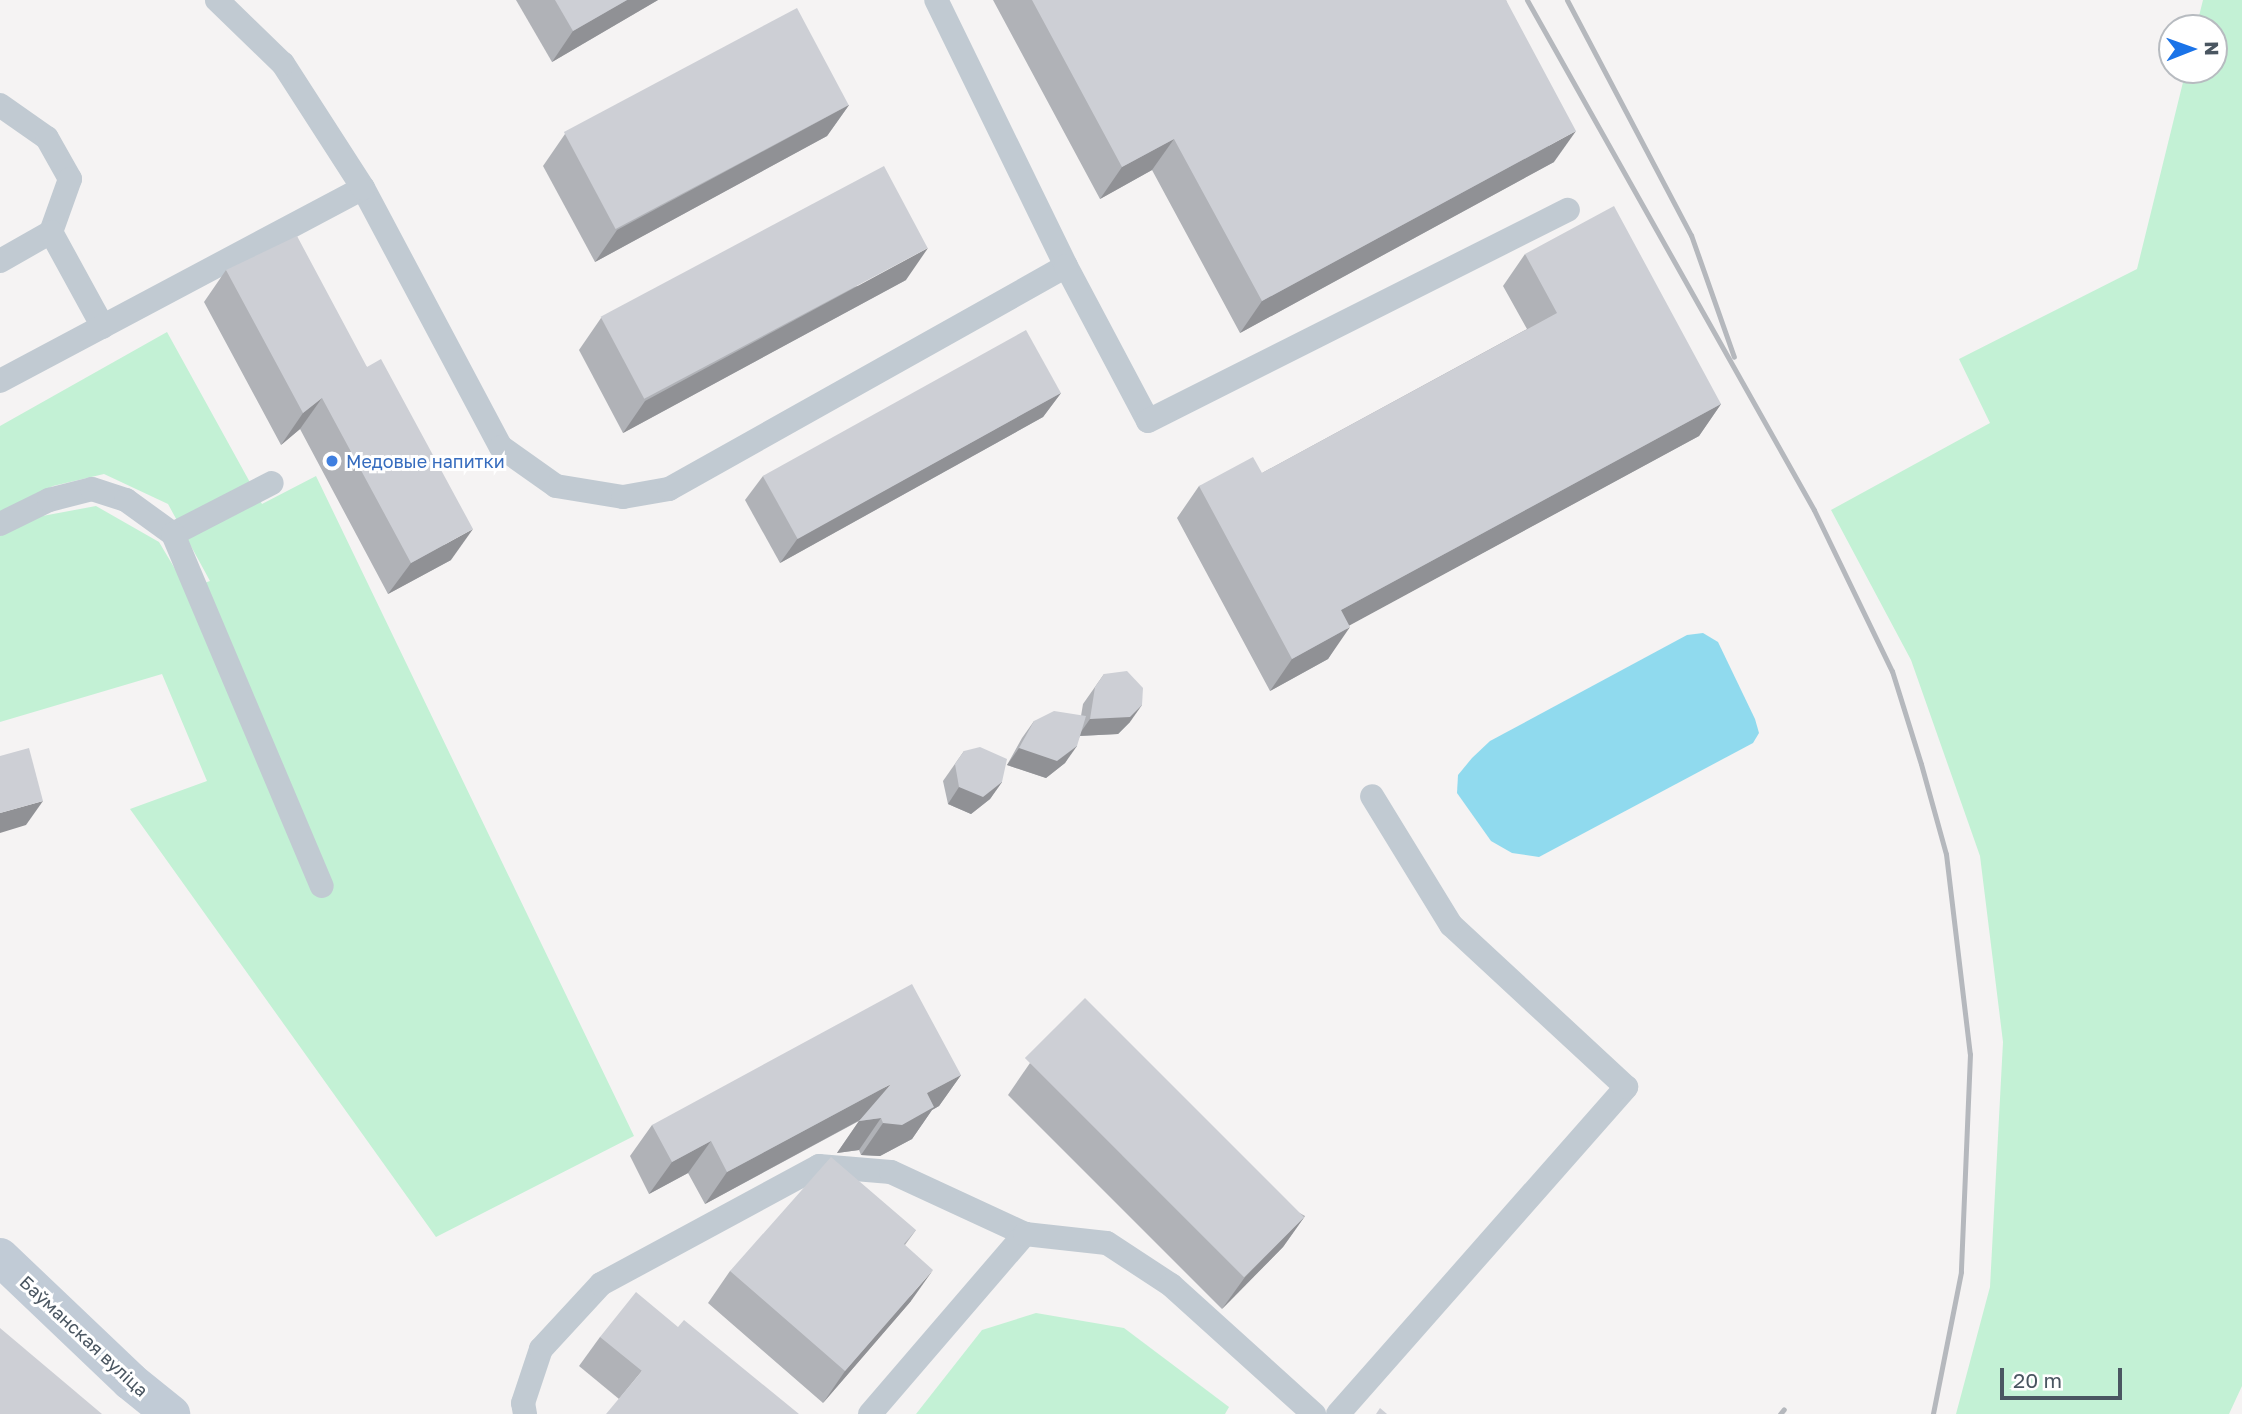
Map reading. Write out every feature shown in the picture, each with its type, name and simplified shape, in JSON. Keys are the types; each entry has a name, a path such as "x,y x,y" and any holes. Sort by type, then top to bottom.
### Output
{"street":[{"name":"Баўманская вуліца","path":"0,1257 130,1381 171,1414"}],"lane":[{"path":"217,0 283,64 363,188 501,447 556,486 623,497 669,489 1066,265"},
{"path":"936,0 1066,265 1148,421 1568,209"},
{"path":"0,105 47,138 70,179 51,232 0,261"},
{"path":"0,381 363,188"},
{"path":"51,232 103,327"},
{"path":"173,534 272,483"},
{"path":"0,524 49,500 92,489 126,500 173,534 322,886"},
{"path":"1338,1414 1626,1087 1451,925 1372,796"},
{"path":"524,1414 523,1403 541,1349 601,1284 819,1166 891,1172 1025,1234 1107,1243 1171,1284 1314,1414"},
{"path":"870,1414 1025,1234"}],"green space":[{"path":"2203,0 2242,0 2242,1386 2229,1414 1956,1414 1990,1287 2003,1042 1980,856 1911,660 1831,510 1990,423 1959,359 2137,269 2183,84 2228,84 2228,14 2200,14"},
{"path":"167,332 262,504 316,476 634,1136 436,1237 130,809 207,781 162,674 0,722 0,536 37,517 96,506 159,542 187,589 210,581 168,504 104,474 53,486 0,512 0,426"},
{"path":"1036,1313 1124,1328 1229,1407 1225,1414 916,1414 982,1330"}],"water":[{"path":"1703,633 1718,642 1755,719 1759,733 1753,743 1539,857 1512,853 1491,841 1457,793 1458,775 1472,758 1490,741 1687,635"}],"building":[{"path":"555,0 627,0 573,31"},
{"path":"1032,0 1506,0 1576,131 1262,301 1174,139 1122,167"},
{"path":"797,8 849,105 616,229 564,132"},
{"path":"884,166 928,248 644,399 601,317"},
{"path":"1614,206 1721,404 1341,610 1350,627 1292,659 1199,486 1253,457 1262,473 1557,313 1525,254"},
{"path":"297,236 367,367 381,359 473,529 411,563 322,398 303,413 226,270"},
{"path":"1026,330 1061,393 798,539 763,476"},
{"path":"1127,671 1143,688 1142,705 1130,717 1090,719 1095,687 1104,674"},
{"path":"1054,711 1086,716 1077,746 1057,761 1019,748 1034,721"},
{"path":"980,747 1007,759 1002,782 983,797 959,787 955,764 964,751"},
{"path":"29,748 43,801 0,813 0,756"},
{"path":"912,984 961,1075 927,1093 934,1107 902,1125 883,1123 881,1118 859,1121 891,1084 727,1172 711,1141 672,1162 652,1125"},
{"path":"1085,998 1304,1217 1244,1277 1025,1058"},
{"path":"831,1157 916,1230 904,1244 933,1270 845,1371 730,1271"},
{"path":"636,1292 678,1327 684,1320 799,1414 606,1414 642,1371 600,1337"},
{"path":"0,1328 102,1414 0,1414"},
{"path":"1380,1408 1387,1414 1376,1414"}],"railway":[{"path":"1527,0 1814,510 1892,671 1921,764 1946,854 1970,1054 1961,1272 1933,1414"},
{"path":"1567,0 1691,235 1734,357"},
{"path":"1780,1414 1784,1409"}],"place":[{"name":"Медовые напитки","path":"332,461"}]}
